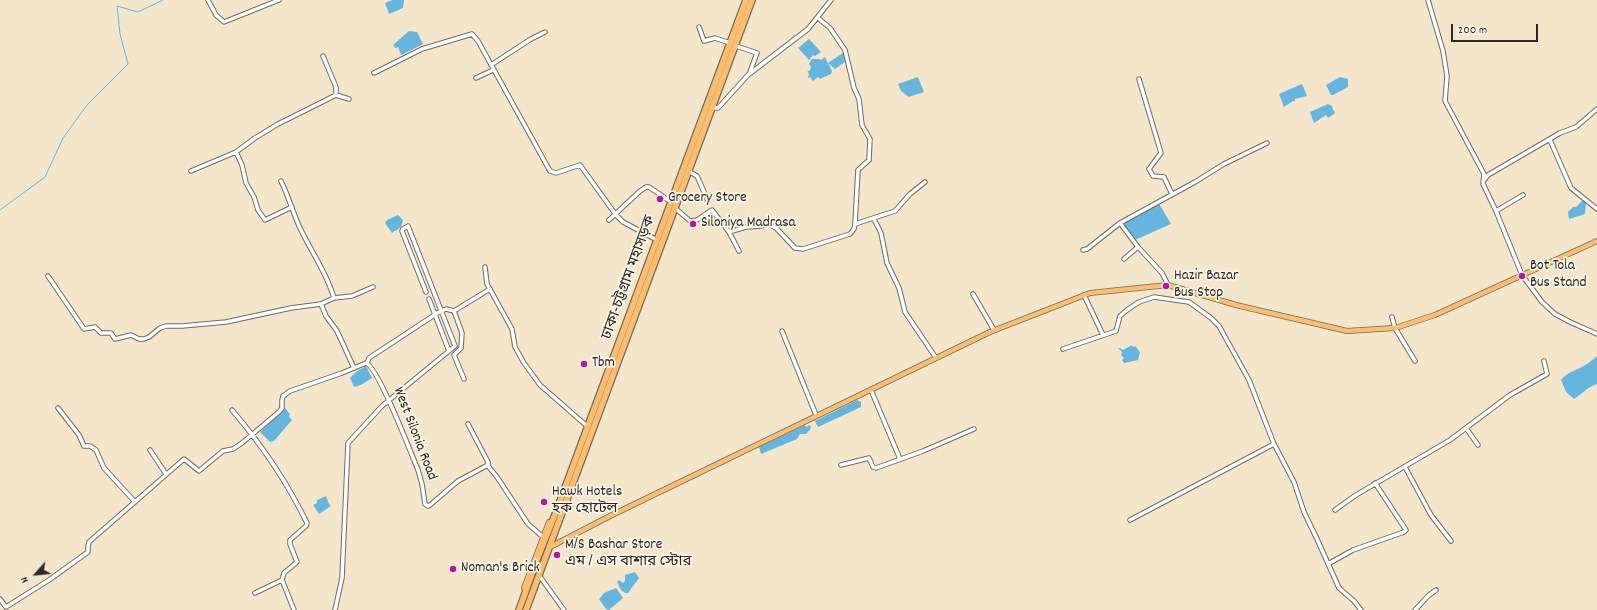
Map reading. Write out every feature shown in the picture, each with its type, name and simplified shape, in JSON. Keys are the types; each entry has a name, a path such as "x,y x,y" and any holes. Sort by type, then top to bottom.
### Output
{"highway":[{"name":"ঢাকা-চট্টগ্রাম মহাসড়ক","path":"519,610 538,557 559,512 639,307 711,108 746,0"},
{"name":"ঢাকা-চট্টগ্রাম মহাসড়ক","path":"526,609 588,427 629,313 733,44 752,0"},
{"path":"633,304 634,309 639,307"},
{"path":"629,313 633,311 636,315"}],"main road":[{"path":"552,546 816,415 994,330 1090,293 1168,285 1236,305 1347,331 1396,328 1435,315 1597,241"},
{"path":"522,604 522,597 527,578 543,537 551,520 559,512"},
{"path":"526,609 531,602 541,578 555,538 559,512"},
{"path":"555,538 557,541 562,541"}],"street":[{"path":"208,0 216,15 224,22 279,0"},
{"path":"711,108 718,108 750,73 808,29 831,0"},
{"path":"1428,0 1443,51 1447,76 1445,102 1483,172 1483,184 1496,211 1522,275 1542,302 1555,314 1597,334"},
{"path":"729,232 746,227 769,224 777,229 793,247 803,248 850,234 854,229 858,170 869,160 870,139 862,126 859,99 854,88 845,50 830,28 818,18"},
{"path":"699,27 704,42 715,38 757,53 750,73"},
{"path":"491,65 531,39 545,32"},
{"path":"374,73 422,49 472,34 478,41 550,171 556,173 580,165 616,215 623,222 657,240"},
{"path":"323,56 336,87 336,95"},
{"path":"476,78 493,70"},
{"path":"1139,79 1161,153 1149,169 1153,176 1164,177 1172,194"},
{"path":"191,171 236,152 278,124 336,95 349,99"},
{"path":"1484,180 1488,175 1560,133 1576,127 1597,110"},
{"path":"1550,140 1571,188 1597,209"},
{"path":"1083,250 1088,249 1120,223 1195,182 1224,164 1267,143"},
{"path":"236,152 242,165 246,183 254,197 258,210 265,220 292,207"},
{"path":"688,171 697,176 708,201"},
{"path":"281,181 291,201 301,229 330,282 334,298"},
{"path":"855,224 895,211 910,194 925,182"},
{"path":"609,220 646,187 649,187 671,202"},
{"path":"1496,211 1523,195"},
{"path":"675,208 690,221 697,220 712,210 729,232 739,251"},
{"path":"874,219 880,233 887,262 899,288 905,312 936,358"},
{"path":"1120,223 1138,247 1162,273 1168,285"},
{"path":"335,610 342,578 348,442 373,414 455,346 408,226 402,231 426,292"},
{"path":"1124,259 1138,247"},
{"path":"485,267 487,284 512,329 515,346 528,370 540,384 588,427"},
{"path":"48,276 84,329 95,328 101,333 111,333 116,339 131,335 144,339 160,328 166,326 226,322 291,308 320,304 334,298 352,296 373,287"},
{"path":"0,599 6,607 49,580 88,552 89,542 184,459 199,471 223,451 233,449 282,409 282,400 290,391 367,363 369,358 436,314 446,309 454,311 490,289"},
{"path":"973,294 994,330"},
{"path":"1084,296 1103,335"},
{"path":"1064,349 1116,331 1120,316 1139,302 1154,297 1189,302 1211,318 1219,326 1249,380 1274,444 1294,482 1304,512 1339,588 1354,601 1361,610"},
{"path":"429,299 449,351"},
{"path":"320,304 326,316 337,331 354,368"},
{"path":"454,311 462,333 461,348 454,355 464,379"},
{"path":"1392,317 1396,328 1415,361"},
{"path":"782,331 816,415"},
{"path":"1335,510 1375,484 1405,468 1450,440 1510,395 1547,374 1544,361"},
{"name":"West Silonia Road","path":"367,363 374,370 418,470 425,504 428,506 430,505 458,481 488,466"},
{"path":"870,390 900,459"},
{"path":"58,408 79,436 84,446 90,446 96,450 104,468 135,502"},
{"path":"232,410 252,434 294,496 307,523 306,526 290,540 290,544 298,562 284,573 282,580 294,610"},
{"path":"468,424 488,462 488,466 528,524 543,537"},
{"path":"1466,428 1478,445"},
{"path":"841,465 869,458 873,467 876,468 923,451 974,429"},
{"path":"1130,520 1274,444"},
{"path":"150,450 166,474"},
{"path":"1405,468 1431,515 1451,541"},
{"path":"1328,564 1353,550 1406,530 1375,484"},
{"path":"541,578 564,610"},
{"path":"255,594 282,580"},
{"path":"1415,610 1436,590"}],"water":[{"path":"393,0 404,0 403,8 389,14 385,3"},
{"path":"409,31 417,32 423,44 401,55 398,47 395,48 393,45"},
{"path":"809,39 821,52 815,56 813,55 809,60 798,48"},
{"path":"843,53 846,61 835,69 828,63"},
{"path":"825,57 832,71 831,74 820,79 818,77 813,81 810,77 808,78 809,73 807,72 810,70 811,67 809,64 812,59 821,60"},
{"path":"918,77 924,92 909,97 901,91 898,84"},
{"path":"1340,77 1348,79 1348,87 1331,95 1326,85"},
{"path":"1302,84 1307,96 1295,99 1295,101 1284,107 1279,94"},
{"path":"1328,104 1332,106 1335,112 1334,114 1328,118 1326,115 1314,123 1310,112"},
{"path":"1582,201 1586,202 1585,214 1569,219 1568,212"},
{"path":"1158,202 1171,224 1135,240 1121,224"},
{"path":"398,215 403,220 401,227 392,233 385,223 387,220"},
{"path":"1132,345 1133,347 1135,346 1140,352 1138,360 1124,363 1122,360 1124,358 1121,355 1122,352 1118,348 1123,350"},
{"path":"1597,356 1597,384 1574,399 1566,392 1561,380 1563,377"},
{"path":"366,366 372,378 361,385 354,387 350,378"},
{"path":"857,400 861,402 861,407 818,427 815,421"},
{"path":"285,408 290,414 289,417 292,420 274,441 270,442 260,432"},
{"path":"805,425 806,427 810,425 811,428 806,434 800,434 797,439 761,454 759,447"},
{"path":"326,496 331,506 319,514 313,505 317,503 317,500"},
{"path":"635,572 639,578 628,593 625,593 621,590 617,582 619,580 623,583 625,581 625,575"},
{"path":"616,588 623,598 609,610 606,609 599,599 604,593"}],"waterway":[{"path":"0,210 45,177 63,138 87,105 128,64 120,34 117,6 138,12 163,0"}],"place":[{"name":"Grocery Store","path":"660,199"},
{"name":"Siloniya Madrasa","path":"693,224"},
{"name":"Bot Tola Bus Stand","path":"1522,276"},
{"name":"Hazir Bazar Bus Stop","path":"1166,286"},
{"name":"Tbm","path":"584,364"},
{"name":"Hawk Hotels হক হোটেল","path":"544,502"},
{"name":"M/S Bashar Store এম / এস বাশার স্টোর","path":"557,555"},
{"name":"Noman's Brick","path":"453,569"}]}
